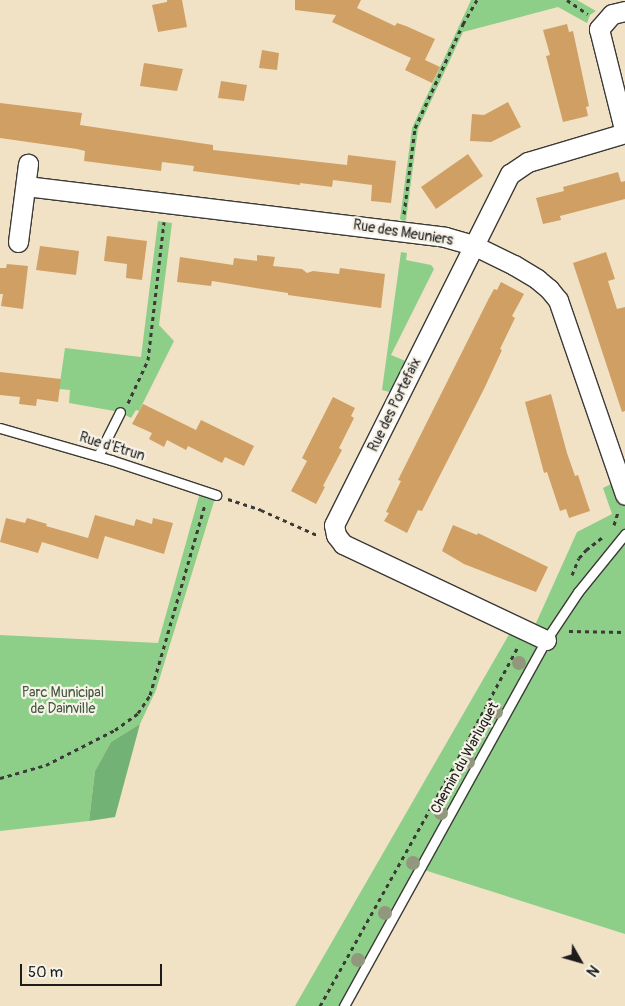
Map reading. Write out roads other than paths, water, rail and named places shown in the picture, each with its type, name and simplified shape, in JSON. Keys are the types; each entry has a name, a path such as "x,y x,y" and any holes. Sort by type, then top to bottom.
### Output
{"street":[{"name":"Rue des Portefaix","path":"544,634 343,544 336,535 334,525 510,174 528,162 625,133 600,38 600,29 612,14 625,11"},
{"path":"18,242 28,164"},
{"name":"Rue des Meuniers","path":"26,186 445,237 473,246 537,279 558,300 625,495"}],"lane":[{"path":"98,456 120,412"},
{"name":"Rue d'Etrun","path":"0,428 98,456 212,493"},
{"name":"Chemin du Warluquet","path":"344,1006 544,634 625,534"}],"park label":[{"name":"Parc Municipal de Dainville","path":"63,702"}]}
